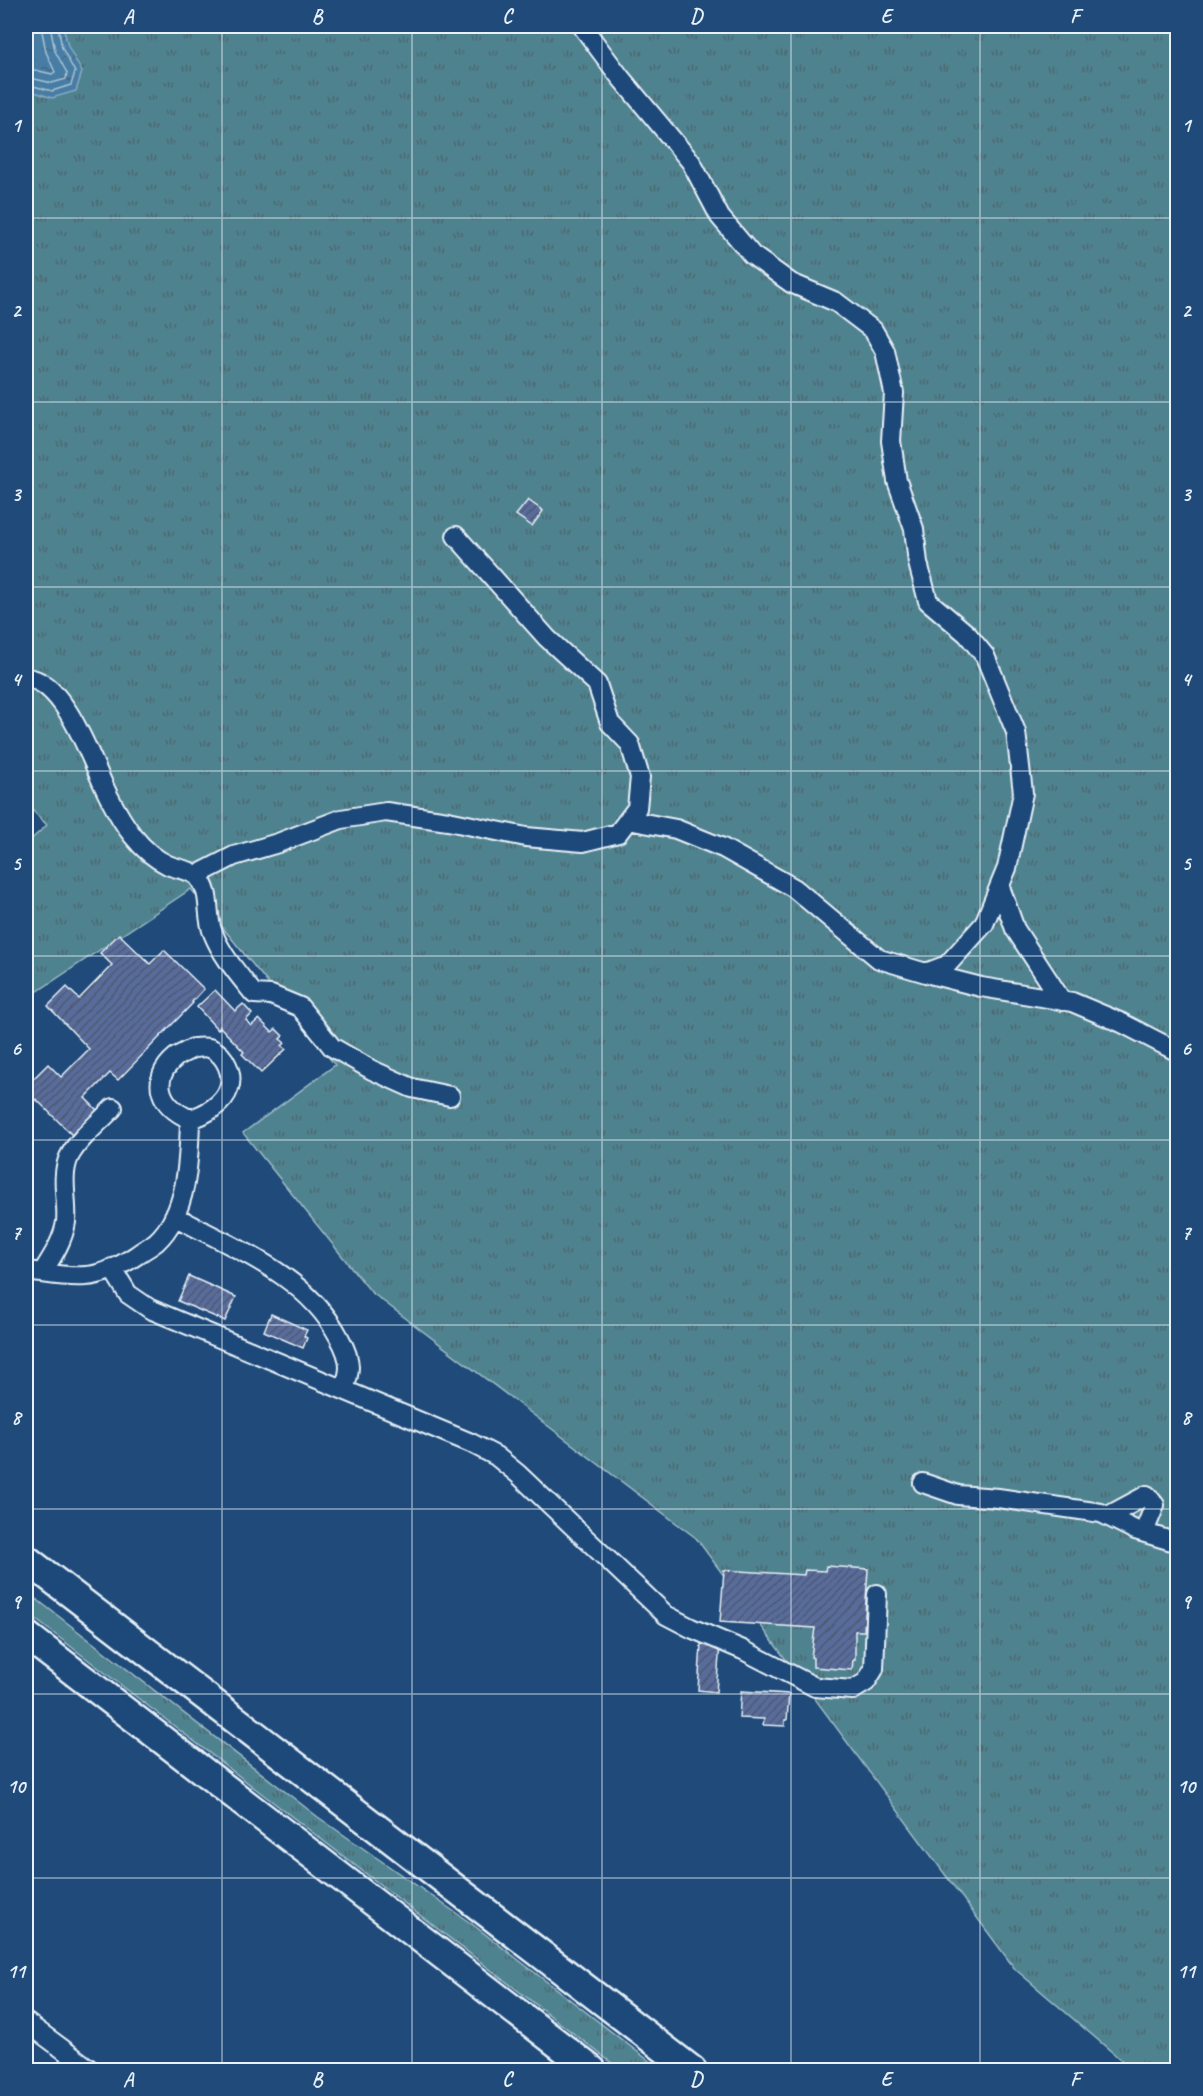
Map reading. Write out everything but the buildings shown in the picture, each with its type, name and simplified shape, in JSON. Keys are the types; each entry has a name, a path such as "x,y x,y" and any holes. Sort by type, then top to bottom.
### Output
{"highway":[{"path":"26,1559 692,2070"},
{"path":"26,1635 592,2070"}],"lane":[{"path":"582,26 691,162 720,217 752,255 791,283 836,302 873,330 885,351 894,393 891,441 897,481 914,529 918,563 928,601 967,634 985,656 1016,732 1023,793 1008,868 984,924 947,965 926,973"},
{"path":"196,875 234,856 278,843 341,819 386,812 448,821 526,837 583,842 618,833 637,808 640,777 630,744 610,723 597,684 547,638 456,536"},
{"path":"26,678 33,678 57,696 75,724 109,798 132,835 152,856 170,866 196,875 208,894 212,932 231,965 254,994 271,995 300,1007 332,1047 372,1070 412,1088 450,1096"},
{"path":"627,820 676,829 723,848 794,888 879,959 981,987 1072,1002 1122,1023 1178,1052"},
{"path":"1000,887 1015,929 1062,1000"},
{"path":"34,1272 61,1241 66,1224 67,1203 64,1175 69,1157 113,1108"},
{"path":"34,1272 96,1275 125,1263 156,1241 167,1229 174,1216 184,1185 190,1119"},
{"path":"174,1216 286,1276 315,1302 332,1324 344,1347 349,1367 344,1390"},
{"path":"112,1268 128,1294 150,1309 471,1443 496,1456 518,1474 666,1615 743,1650 815,1687 853,1690 866,1682 874,1669 877,1594"},
{"path":"923,1483 958,1495 1101,1513 1144,1532 1178,1543"},
{"path":"1108,1516 1147,1495 1155,1505 1144,1532"},
{"path":"26,2022 92,2070"}],"green space":[{"path":"26,26 1177,26 1177,2070 1133,2070 1015,1969 696,1538 371,1292 243,1133 335,1065 191,889 32,995 26,989 26,844 47,825 26,804"},
{"path":"26,1591 318,1817 472,1924 661,2070 621,2070 26,1612"}],"water":[{"path":"26,26 63,26 68,46 82,72 76,91 52,98 26,89"}]}
